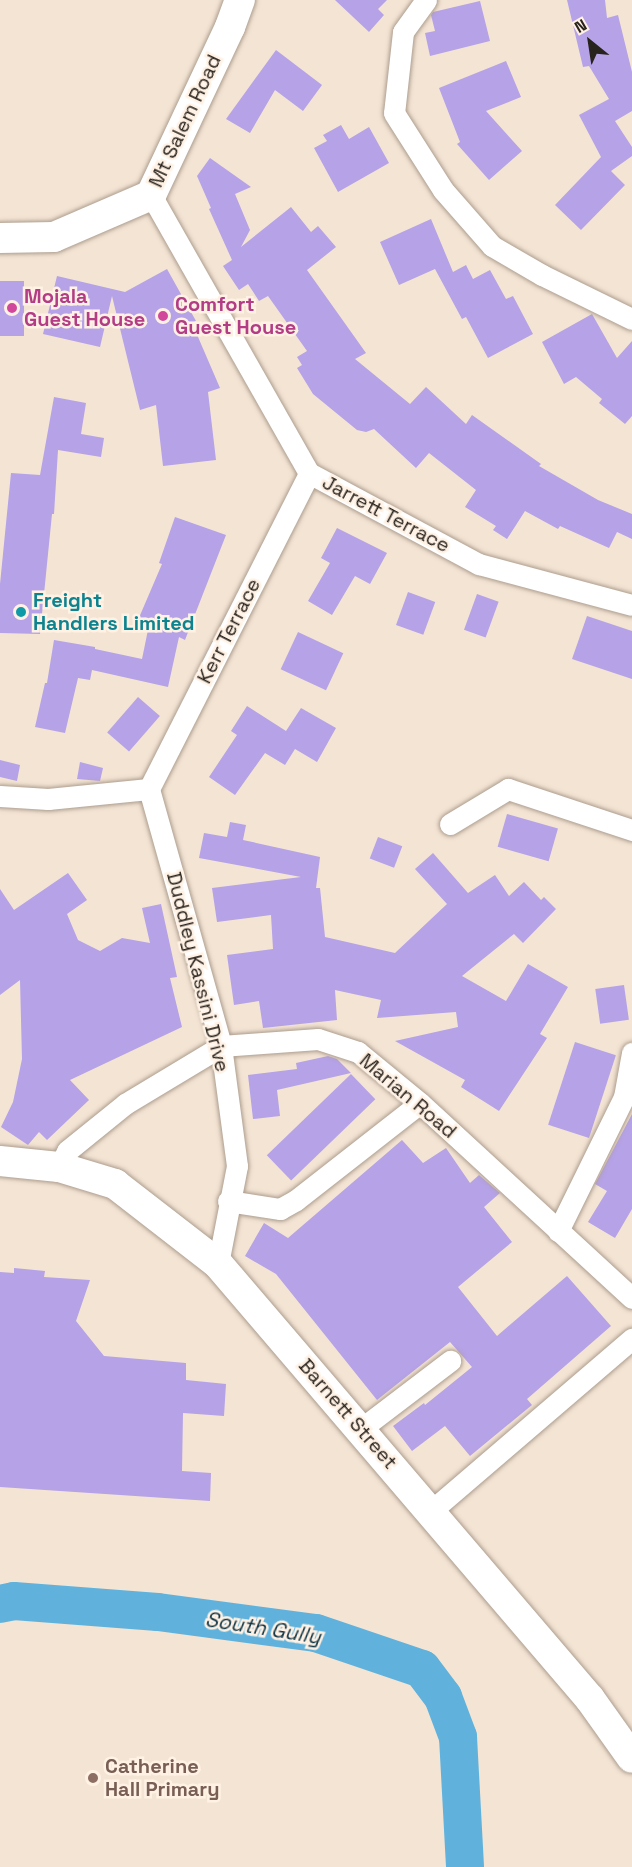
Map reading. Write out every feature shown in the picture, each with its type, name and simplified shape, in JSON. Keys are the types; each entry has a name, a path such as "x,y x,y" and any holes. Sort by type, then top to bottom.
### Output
{"main road":[{"name":"Mt Salem Road","path":"0,238 54,237 151,195 230,27 240,0"},
{"name":"Barnett Street","path":"0,1161 59,1167 115,1184 218,1264 362,1428 590,1699 632,1758"}],"street":[{"path":"426,0 403,32 394,113 443,190 492,246 542,275 632,319"},
{"name":"Jarrett Terrace","path":"151,195 309,473 479,564 632,604"},
{"name":"Kerr Terrace","path":"149,789 309,473"},
{"path":"0,796 48,799 149,789"},
{"name":"Duddley Kassini Drive","path":"149,789 221,1046 237,1166 228,1201 218,1264"},
{"path":"450,824 508,789 632,830"},
{"name":"Marian Road","path":"59,1167 67,1151 125,1104 221,1046 318,1040 358,1052 420,1102 632,1298"},
{"path":"558,1231 624,1097 632,1053"},
{"path":"228,1201 280,1209 296,1200 420,1102"},
{"path":"431,1511 632,1339"},
{"path":"362,1428 450,1361"}],"building":[{"path":"335,0 387,0 378,9 384,15 369,32"},
{"path":"567,0 605,0 607,18 618,15 632,72 632,111 615,121 632,147 632,156 611,171 625,185 581,230 555,205 601,157 579,115 609,99 589,66 583,67"},
{"path":"480,1 490,41 430,56 425,33 435,31 431,15 433,12"},
{"path":"276,50 322,85 303,111 275,90 250,133 226,119"},
{"path":"506,61 521,97 486,111 522,151 489,180 457,144 460,142 439,88"},
{"path":"341,125 349,139 369,127 389,163 338,192 314,148 327,141 323,135"},
{"path":"210,158 251,187 235,194 250,230 241,247 291,207 311,232 318,226 336,247 307,270 366,353 355,359 410,404 426,387 466,424 472,415 541,464 539,466 598,500 632,514 632,539 617,532 609,548 560,526 558,529 525,511 507,539 493,530 496,526 465,507 476,490 429,453 416,468 374,429 366,432 357,430 313,394 297,368 302,365 297,357 307,351 268,296 259,301 248,284 239,290 223,266 232,260 197,176"},
{"path":"431,219 453,272 466,265 473,279 490,270 506,299 513,296 533,334 488,358 466,317 462,319 435,269 399,285 380,242"},
{"path":"167,269 196,321 192,323 220,388 208,392 216,460 163,466 156,405 140,410 112,296 100,347 43,334 57,276 125,292"},
{"name":"Mojala Guest House","path":"0,281 24,281 24,336 0,336"},
{"path":"592,314 617,358 632,341 632,416 625,424 599,403 602,399 576,377 564,384 542,342"},
{"path":"54,397 86,403 81,434 104,438 101,457 58,450 54,514 52,514 40,634 0,633 0,584 11,473 40,475"},
{"path":"175,517 226,535 185,640 179,637 168,687 92,670 90,680 78,678 65,733 35,727 45,683 47,683 54,640 95,647 95,649 142,659 149,625 138,620 162,564 159,563"},
{"path":"337,528 387,553 370,584 355,576 332,615 308,601 330,563 321,558"},
{"path":"408,592 435,602 423,635 396,625"},
{"path":"477,594 499,602 486,638 464,630"},
{"path":"587,616 632,631 632,679 572,659"},
{"path":"298,632 343,653 326,690 281,669"},
{"path":"138,697 160,716 129,751 107,732"},
{"path":"247,706 286,731 301,708 336,728 317,762 295,749 285,765 265,753 235,795 209,777 237,735 231,731"},
{"path":"0,760 20,765 17,781 0,777"},
{"path":"80,762 103,768 100,781 77,779"},
{"path":"507,814 558,829 549,861 498,847"},
{"path":"230,822 246,825 243,840 320,857 316,888 320,888 325,937 395,953 447,904 415,869 433,853 468,893 495,875 509,896 524,882 541,900 544,897 556,909 523,943 514,934 462,976 506,1001 528,964 568,987 540,1034 547,1038 499,1111 461,1087 465,1080 395,1041 458,1027 456,1012 377,1018 381,1000 335,990 337,1020 263,1028 259,1001 234,1005 227,955 273,949 271,915 217,922 212,888 301,877 199,858 204,833 227,837"},
{"path":"378,837 402,846 394,868 370,858"},
{"path":"68,873 87,900 67,914 78,940 100,951 122,938 150,943 142,908 161,904 177,977 170,978 182,1027 70,1080 89,1100 47,1140 39,1132 28,1145 1,1127 13,1102 22,1059 20,980 0,995 0,889 14,910"},
{"path":"624,985 629,1020 600,1024 595,989"},
{"path":"575,1042 616,1055 589,1138 548,1125"},
{"path":"328,1056 337,1059 351,1073 277,1090 280,1116 253,1119 248,1075 297,1069 296,1063"},
{"path":"351,1074 375,1099 291,1180 267,1155"},
{"path":"632,1114 632,1209 615,1238 588,1222 607,1191 595,1184"},
{"path":"402,1140 423,1163 446,1148 470,1183 479,1175 500,1193 484,1207 512,1242 458,1287 497,1336 567,1276 611,1326 527,1399 532,1405 470,1456 445,1426 412,1451 393,1426 424,1403 425,1405 472,1367 450,1342 377,1400 276,1274 245,1256 264,1223 288,1238"},
{"path":"14,1268 45,1271 44,1277 90,1280 76,1321 104,1356 186,1363 186,1380 226,1384 224,1416 183,1413 182,1471 211,1473 210,1501 0,1487 0,1272 14,1273"}],"waterway":[{"name":"South Gully","path":"0,1604 14,1601 158,1612 316,1633 422,1669 443,1697 458,1737 465,1867"}],"place":[{"name":"Mojala Guest House","path":"12,308"},
{"name":"Comfort Guest House","path":"163,316"},
{"name":"Freight Handlers Limited","path":"21,612"},
{"name":"Catherine Hall Primary","path":"93,1778"}]}
